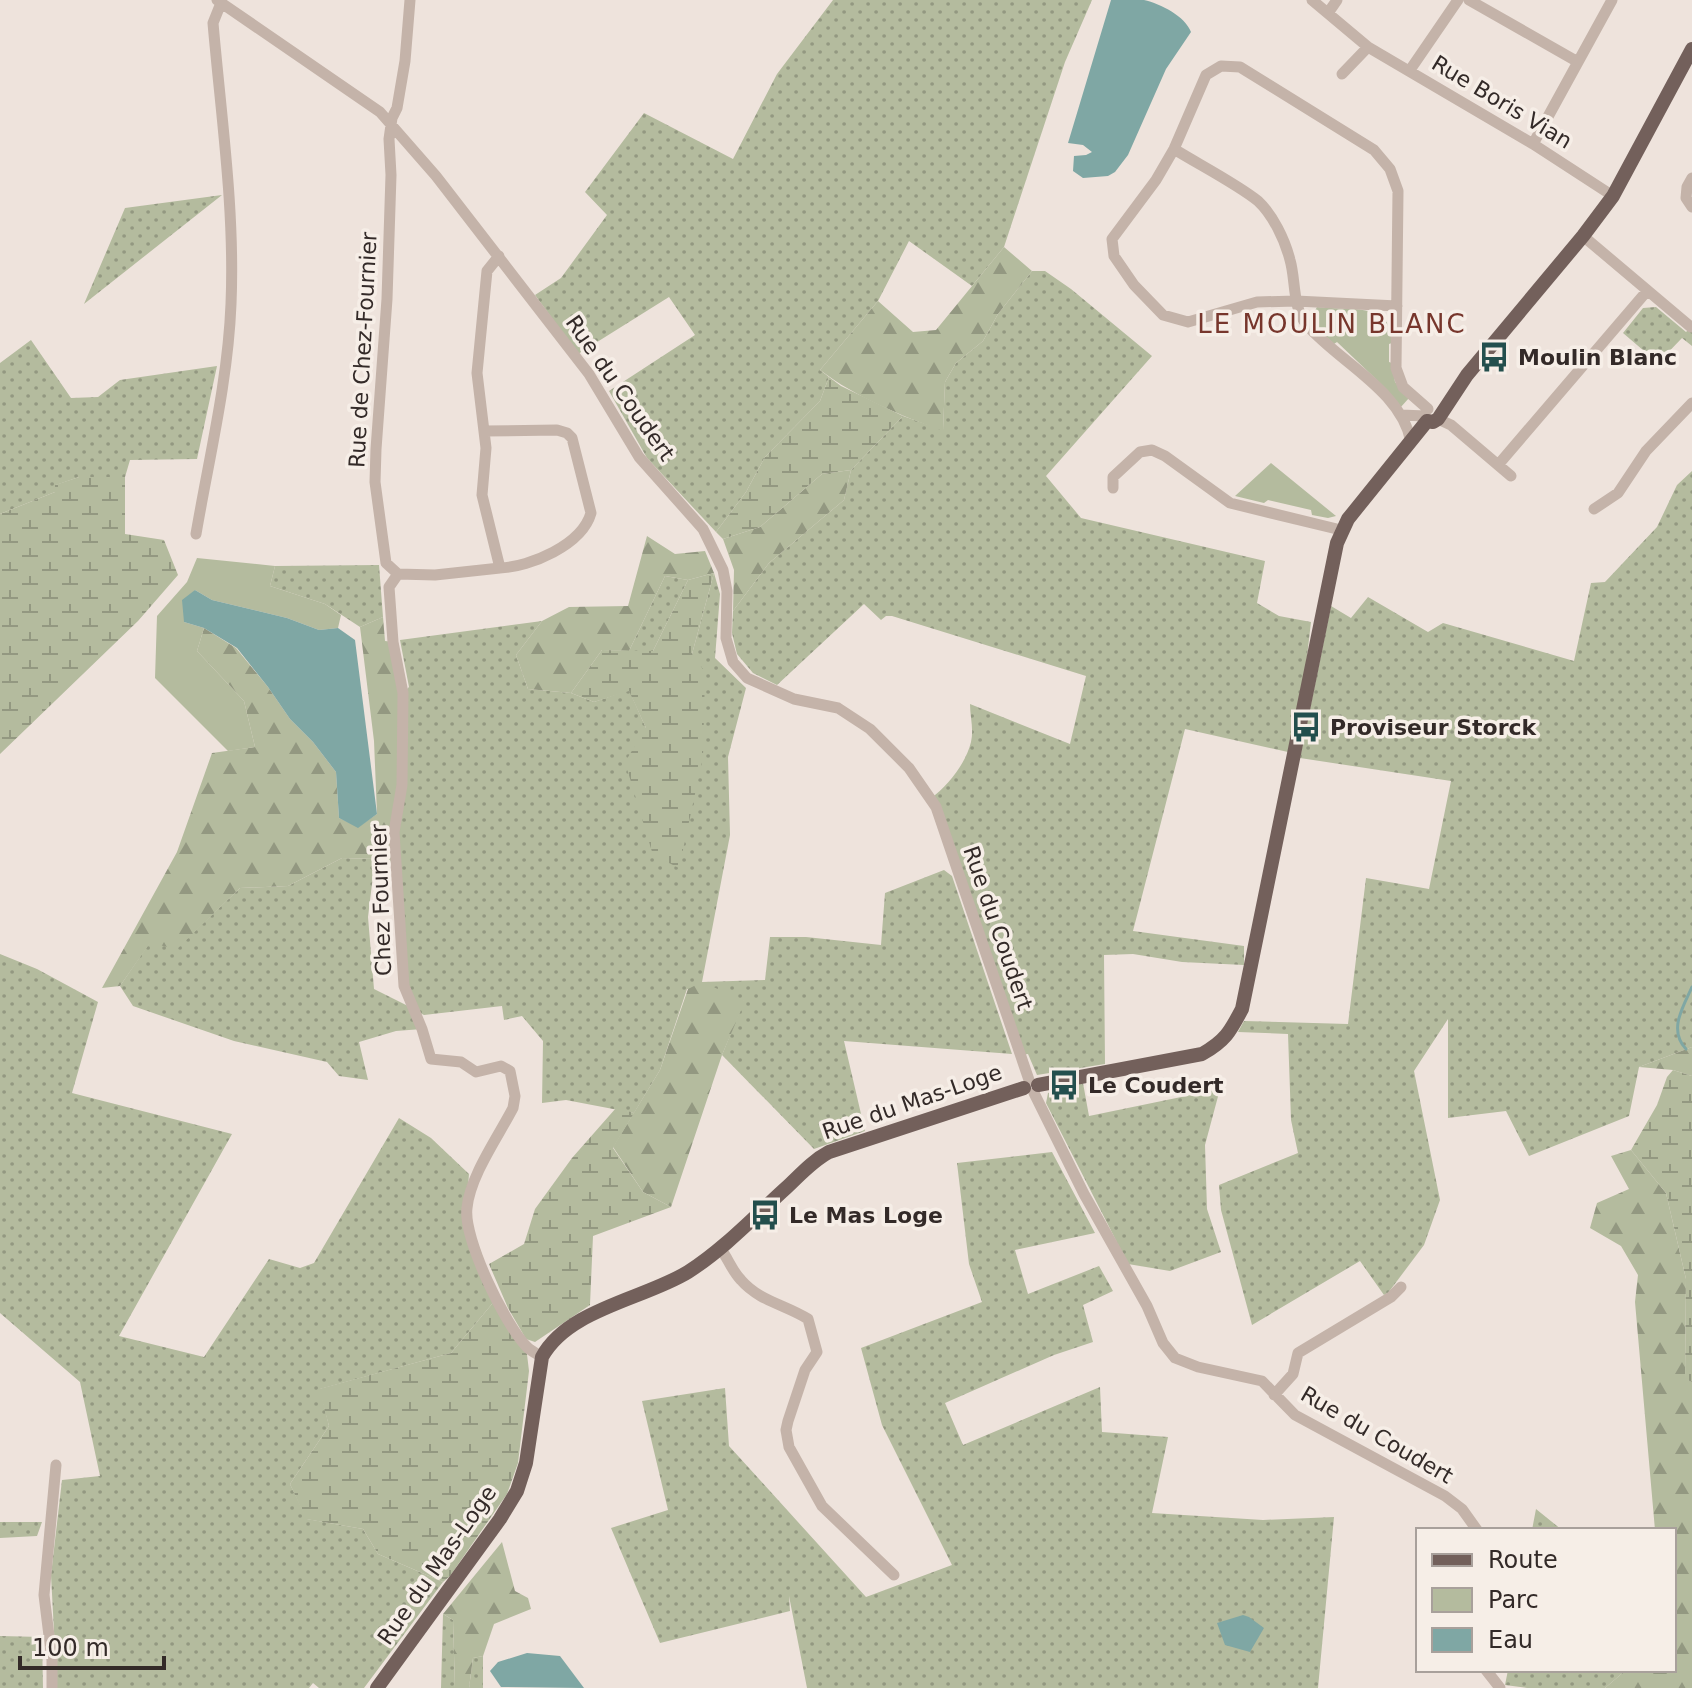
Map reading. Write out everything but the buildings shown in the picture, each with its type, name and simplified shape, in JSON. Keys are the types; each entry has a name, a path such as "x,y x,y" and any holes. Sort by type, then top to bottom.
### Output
{"main road":[{"name":"Rue du Mas-Loge","path":"377,1688 517,1491 526,1463 542,1357 561,1333 688,1272 720,1248 817,1159 829,1152 1031,1086 1202,1054 1230,1033 1242,1009 1341,530 1431,415 1583,236 1613,196 1692,49"}],"street":[{"name":"Rue de Chez-Fournier","path":"398,574 386,563 375,482 387,299 391,175 389,139 403,72 410,0"},
{"name":"Rue Boris Vian","path":"1312,0 1368,47 1533,144 1613,196"},
{"path":"1328,13 1337,0"},
{"path":"1410,70 1458,0"},
{"path":"1469,0 1578,62"},
{"path":"1533,144 1612,0"},
{"name":"Rue du Coudert","path":"219,1 380,112 499,256 589,374 639,457 703,529 723,570 727,591 726,638 733,662 747,678 794,699 838,708 870,729 909,768 931,798 1031,1086 1084,1194 1147,1306 1166,1350 1175,1358 1198,1367 1262,1381 1295,1415 1445,1496 1462,1509 1476,1528"},
{"path":"196,534 231,305 231,231 213,23 219,1"},
{"path":"1342,74 1368,47"},
{"path":"1397,306 1257,302 1188,322 1163,315 1134,285 1114,256 1112,239 1156,180 1174,149 1200,82 1215,68 1227,65 1240,67 1374,150 1390,169 1398,191 1397,306 1396,368 1399,378 1403,387 1431,415 1451,425 1511,476"},
{"path":"1174,149 1258,202 1275,223 1290,260 1296,301 1305,323 1358,370 1401,415 1407,422 1411,442"},
{"path":"1692,178 1686,198 1692,207"},
{"path":"1583,236 1691,327"},
{"path":"499,256 487,271 477,373 484,431 482,495 500,568"},
{"path":"1498,465 1647,291"},
{"path":"1594,509 1618,493 1646,451 1692,403"},
{"path":"1401,415 1431,415"},
{"path":"398,574 435,575 535,561 566,543 588,525 591,513 572,438 567,433 557,430 484,431"},
{"path":"1113,488 1113,477 1140,452 1152,450 1230,503 1341,530"},
{"name":"Chez Fournier","path":"398,574 389,587 393,642 403,693 402,785 394,832 404,986 431,1059 461,1062 476,1072 501,1066 510,1071 515,1096 513,1108 473,1183 466,1209 469,1237 502,1310 526,1346 542,1357"},
{"path":"720,1248 748,1288 777,1306 808,1319 817,1352 805,1370 788,1421 789,1447 822,1506 894,1575"},
{"path":"1274,1395 1293,1374 1298,1353 1391,1297 1401,1287"},
{"path":"52,1688 44,1595 56,1465"},
{"path":"1488,1672 1500,1688"}],"green space":[{"path":"833,0 1092,0 1065,62 1004,247 972,286 909,241 878,301 820,370 829,377 820,401 765,457 746,492 716,532 647,458 609,391 695,335 669,297 578,354 535,295 561,278 607,215 585,192 644,113 733,159 777,74"},
{"path":"222,195 84,304 125,208"},
{"path":"1004,247 1032,271 998,314 983,341 956,363 945,382 943,431 864,397 820,370 878,301 913,332 936,330"},
{"path":"1032,271 1045,271 1071,289 1152,356 1046,476 1081,518 1265,561 1257,603 1279,616 1311,622 1306,665 1288,752 1185,729 1133,931 1244,946 1244,965 1182,962 1133,954 1104,955 1105,1064 1037,1075 1028,1054 1021,1055 931,798 956,773 969,750 972,732 970,704 1070,744 1086,676 892,616 881,620 864,604 777,685 753,673 737,654 732,633 733,611 769,563 844,500 851,470 903,416 943,430 945,382 956,363 983,341 998,314"},
{"path":"1317,307 1366,311 1385,320 1391,330 1389,362 1392,363 1395,382 1409,398 1400,408 1378,381 1337,342 1334,344 1309,321"},
{"path":"1656,307 1686,332 1692,326 1692,346 1682,338 1658,363 1623,333 1643,308"},
{"path":"31,340 71,398 98,397 120,380 217,366 197,459 130,460 125,477 79,477 56,485 55,492 0,514 0,363"},
{"path":"829,377 903,416 851,470 822,474 760,527 723,539 716,532 746,492 765,457 820,401"},
{"path":"1271,463 1336,516 1312,515 1311,510 1235,496"},
{"path":"851,470 844,500 769,563 733,611 734,570 723,539 760,527 822,474"},
{"path":"1692,471 1692,1047 1639,1067 1629,1116 1529,1156 1506,1111 1448,1118 1448,1019 1414,1071 1440,1200 1424,1245 1384,1295 1360,1261 1252,1325 1221,1210 1219,1185 1298,1153 1291,1120 1288,1034 1238,1032 1244,1021 1348,1024 1366,878 1429,889 1451,781 1300,758 1331,606 1351,618 1368,597 1428,632 1443,623 1574,661 1591,583 1605,582 1657,527 1677,485"},
{"path":"79,477 125,477 125,534 164,540 178,575 138,621 0,754 0,514 55,492 55,485"},
{"path":"647,536 675,554 705,551 714,573 688,580 665,576 629,651 602,650 571,693 528,689 516,655 542,621 569,607 628,606"},
{"path":"197,558 275,566 270,586 325,604 341,615 338,628 319,630 287,618 212,600 195,590 184,622 204,628 197,651 244,701 255,747 228,751 155,678 157,616 187,582"},
{"path":"379,565 383,617 360,627 325,604 270,586 275,566"},
{"path":"714,573 720,594 715,658 746,688 728,757 730,835 702,982 765,980 770,937 806,937 881,945 885,893 944,870 952,876 1012,1054 844,1041 865,1131 814,1149 722,1055 744,1001 687,989 660,1070 634,1113 566,1100 542,1103 543,1041 522,1016 504,1020 502,1006 424,1015 412,1009 422,1029 396,1031 359,1042 368,1080 339,1076 327,1062 234,1041 133,1006 120,986 150,942 177,948 240,888 288,886 342,858 375,859 368,917 374,989 410,1007 394,832 403,693 409,687 400,640 542,621 516,655 528,689 571,693 594,702 629,690 646,728 692,654"},
{"path":"714,573 692,654 705,672 703,757 679,868 653,855 625,762 646,728 629,691 594,702 571,693 602,650 653,651 688,580"},
{"path":"665,576 688,580 653,651 629,651"},
{"path":"383,617 385,641 393,642 403,693 396,864 375,859 342,858 288,886 240,888 177,949 150,943 120,986 102,988 177,852 212,753 255,747 244,701 197,651 204,628 236,648 290,719 313,742 336,772 339,818 358,827 377,814 374,741 360,627"},
{"path":"0,954 37,969 98,1002 72,1093 232,1134 119,1336 204,1357 269,1259 300,1268 314,1263 399,1118 431,1138 469,1174 466,1209 497,1298 451,1353 320,1389 329,1426 290,1484 307,1519 363,1529 378,1554 443,1582 364,1688 319,1688 313,1683 309,1688 57,1688 51,1575 62,1480 100,1476 80,1382 0,1313"},
{"path":"702,982 745,1001 722,1055 671,1207 643,1192 613,1147 660,1070 688,989"},
{"path":"1692,1047 1692,1076 1673,1070 1639,1067"},
{"path":"1673,1070 1692,1076 1692,1382 1685,1379 1686,1279 1666,1193 1631,1150"},
{"path":"1083,1083 1089,1116 1220,1089 1205,1145 1207,1209 1221,1252 1170,1271 1128,1264 1046,1103 1048,1093"},
{"path":"616,1108 634,1113 613,1148 643,1192 671,1207 593,1236 590,1305 535,1342 526,1339 508,1308 489,1264 524,1244 535,1209 572,1158"},
{"path":"1631,1150 1666,1193 1686,1279 1685,1378 1692,1382 1692,1688 1605,1688 1624,1672 1676,1672 1676,1528 1655,1528 1635,1302 1638,1275 1621,1246 1590,1228 1597,1203 1629,1189 1611,1156"},
{"path":"1052,1152 1095,1233 1015,1250 1028,1294 1099,1266 1113,1291 1083,1305 1093,1342 1054,1355 945,1403 963,1445 1100,1387 1102,1432 1168,1437 1152,1513 1263,1520 1334,1517 1318,1688 807,1688 789,1596 790,1611 660,1643 611,1528 668,1510 642,1401 725,1388 729,1446 866,1597 952,1565 882,1425 861,1348 982,1302 969,1264 957,1163"},
{"path":"497,1298 526,1346 529,1371 518,1463 507,1494 450,1576 443,1582 378,1554 363,1529 306,1519 290,1484 329,1426 319,1389 451,1353"},
{"path":"1536,1509 1560,1528 1532,1528"},
{"path":"0,1522 42,1522 37,1536 0,1538"},
{"path":"502,1542 515,1591 528,1598 531,1609 494,1624 483,1656 473,1658 469,1688 455,1688 453,1620 443,1614"},
{"path":"443,1614 453,1620 455,1688 441,1688"},
{"path":"0,1636 42,1637 43,1688 0,1688"},
{"path":"483,1656 483,1688 469,1688 473,1658"},
{"path":"1508,1672 1624,1672 1605,1688 1505,1685"}],"water":[{"path":"1111,0 1144,0 1158,4 1178,16 1191,32 1166,69 1128,155 1108,176 1083,178 1073,171 1074,156 1092,152 1083,145 1068,143"},
{"path":"195,590 212,600 287,618 319,630 338,628 355,640 377,814 358,828 339,818 336,772 313,742 290,719 237,648 204,628 184,622 182,600"},
{"path":"1243,1615 1264,1628 1250,1652 1225,1645 1217,1623"},
{"path":"527,1653 560,1656 584,1688 501,1687 490,1671 498,1662"}],"waterway":[{"path":"1686,1049 1678,1034 1678,1026 1681,1010 1692,987"}],"place":[{"name":"Moulin Blanc","path":"1494,357"},
{"name":"Proviseur Storck","path":"1306,727"},
{"name":"Le Coudert","path":"1064,1085"},
{"name":"Le Mas Loge","path":"765,1215"}],"district":[{"name":"LE MOULIN BLANC","path":"1332,324"}]}
